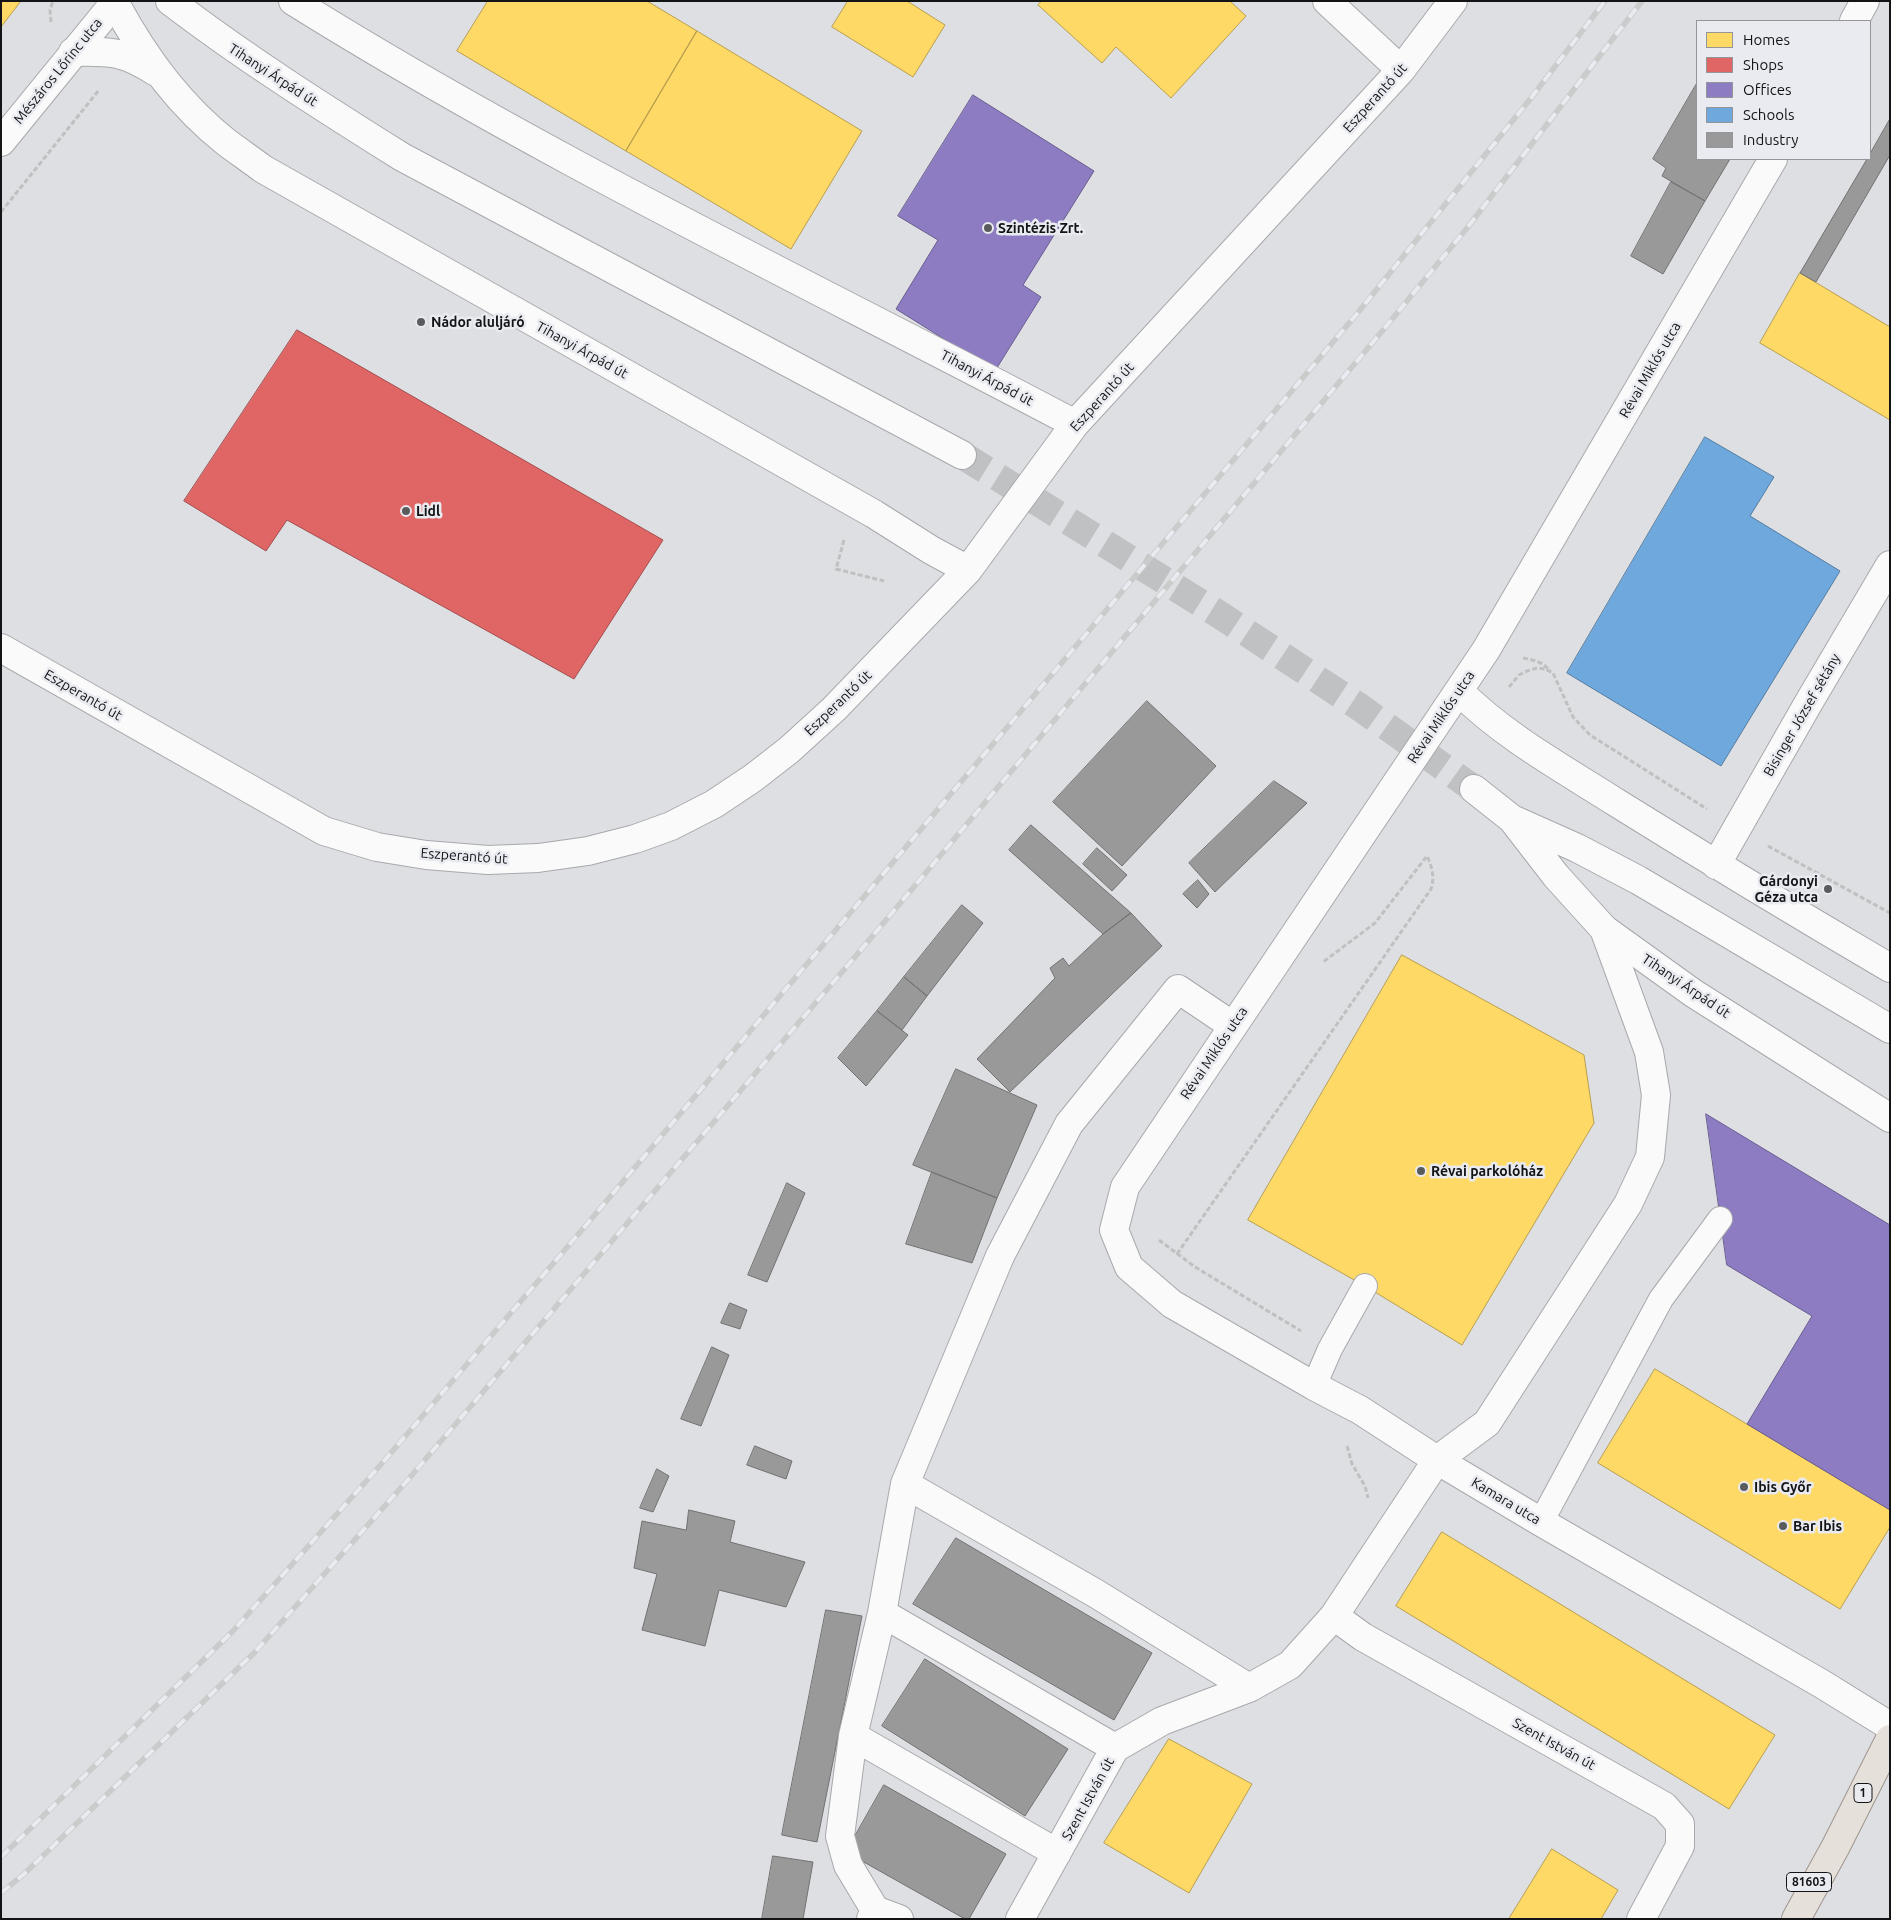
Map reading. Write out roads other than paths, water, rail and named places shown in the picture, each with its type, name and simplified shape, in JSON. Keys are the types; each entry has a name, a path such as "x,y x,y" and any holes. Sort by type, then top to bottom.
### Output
{"main road":[{"name":"1","path":"1796,1919 1836,1846 1890,1739"},
{"name":"81603","path":"1782,1919 1836,1846"},
{"path":"1804,1919 1836,1846"}],"street":[{"name":"Tihanyi Árpád út","path":"170,1 226,44 312,101 402,157 962,455"},
{"name":"Tihanyi Árpád út","path":"293,1 391,62 504,126 1076,424"},
{"path":"1327,1 1402,70"},
{"name":"Eszperantó út","path":"1,648 324,831 377,847 426,855 488,860 538,858 588,851 636,840 671,826 714,804 789,750 834,709 968,570 1076,424 1402,70 1453,1"},
{"path":"1855,20 1865,1"},
{"name":"Tihanyi Árpád út","path":"115,2 162,77 181,100 225,142 263,169 874,514 931,550 968,570"},
{"name":"Mészáros Lőrinc utca","path":"1,142 115,2"},
{"name":"Tihanyi Árpád út","path":"73,52 105,51 117,53 138,60 162,77"},
{"name":"Révai Miklós utca","path":"1129,1267 1114,1230 1125,1187 1459,691 1490,642 1772,160"},
{"name":"Bisinger József sétány","path":"1716,865 1890,565"},
{"path":"1459,691 1514,738 1716,865 1890,968"},
{"name":"Tihanyi Árpád út","path":"1474,789 1512,819 1556,876 1604,929 1693,993 1890,1118"},
{"name":"Tihanyi Árpád út","path":"1512,819 1577,848 1638,880 1890,1030"},
{"path":"1437,1460 1487,1423 1628,1204 1650,1157 1656,1095 1649,1052 1604,929"},
{"path":"882,1916 848,1865 840,1836 853,1736 882,1613 905,1484 1000,1256 1069,1124 1178,989 1233,1026"},
{"name":"Kamara utca","path":"1129,1267 1172,1304 1314,1386 1360,1410 1437,1460 1814,1679 1890,1726"},
{"name":"Szent István út","path":"1020,1919 1115,1748 1162,1721 1248,1688 1290,1665 1334,1616 1437,1460"},
{"path":"905,1484 1095,1593 1248,1688"},
{"path":"882,1613 1115,1748"},
{"name":"Szent István út","path":"1334,1616 1363,1638 1664,1806 1680,1824 1680,1846 1641,1919"},
{"path":"853,1736 1057,1853"}],"lane":[{"path":"1541,1522 1661,1299 1720,1219"},
{"path":"1314,1386 1330,1349 1365,1286"}],"tunnel":[{"path":"962,455 1220,615 1358,706 1474,789"}],"railway":[{"path":"1,1857 232,1632 384,1461 587,1224 1356,315 1531,98 1605,1"},
{"path":"1,1893 24,1874 255,1652 406,1482 854,958 1379,335 1467,228 1642,1"}],"place":[{"name":"Szintézis Zrt.","path":"988,228"},
{"name":"Nádor aluljáró","path":"421,322"},
{"name":"Lidl","path":"406,511"},
{"name":"Gárdonyi Géza utca","path":"1828,889"},
{"name":"Révai parkolóház","path":"1421,1171"},
{"name":"Ibis Győr","path":"1744,1487"},
{"name":"Bar Ibis","path":"1783,1526"}]}
